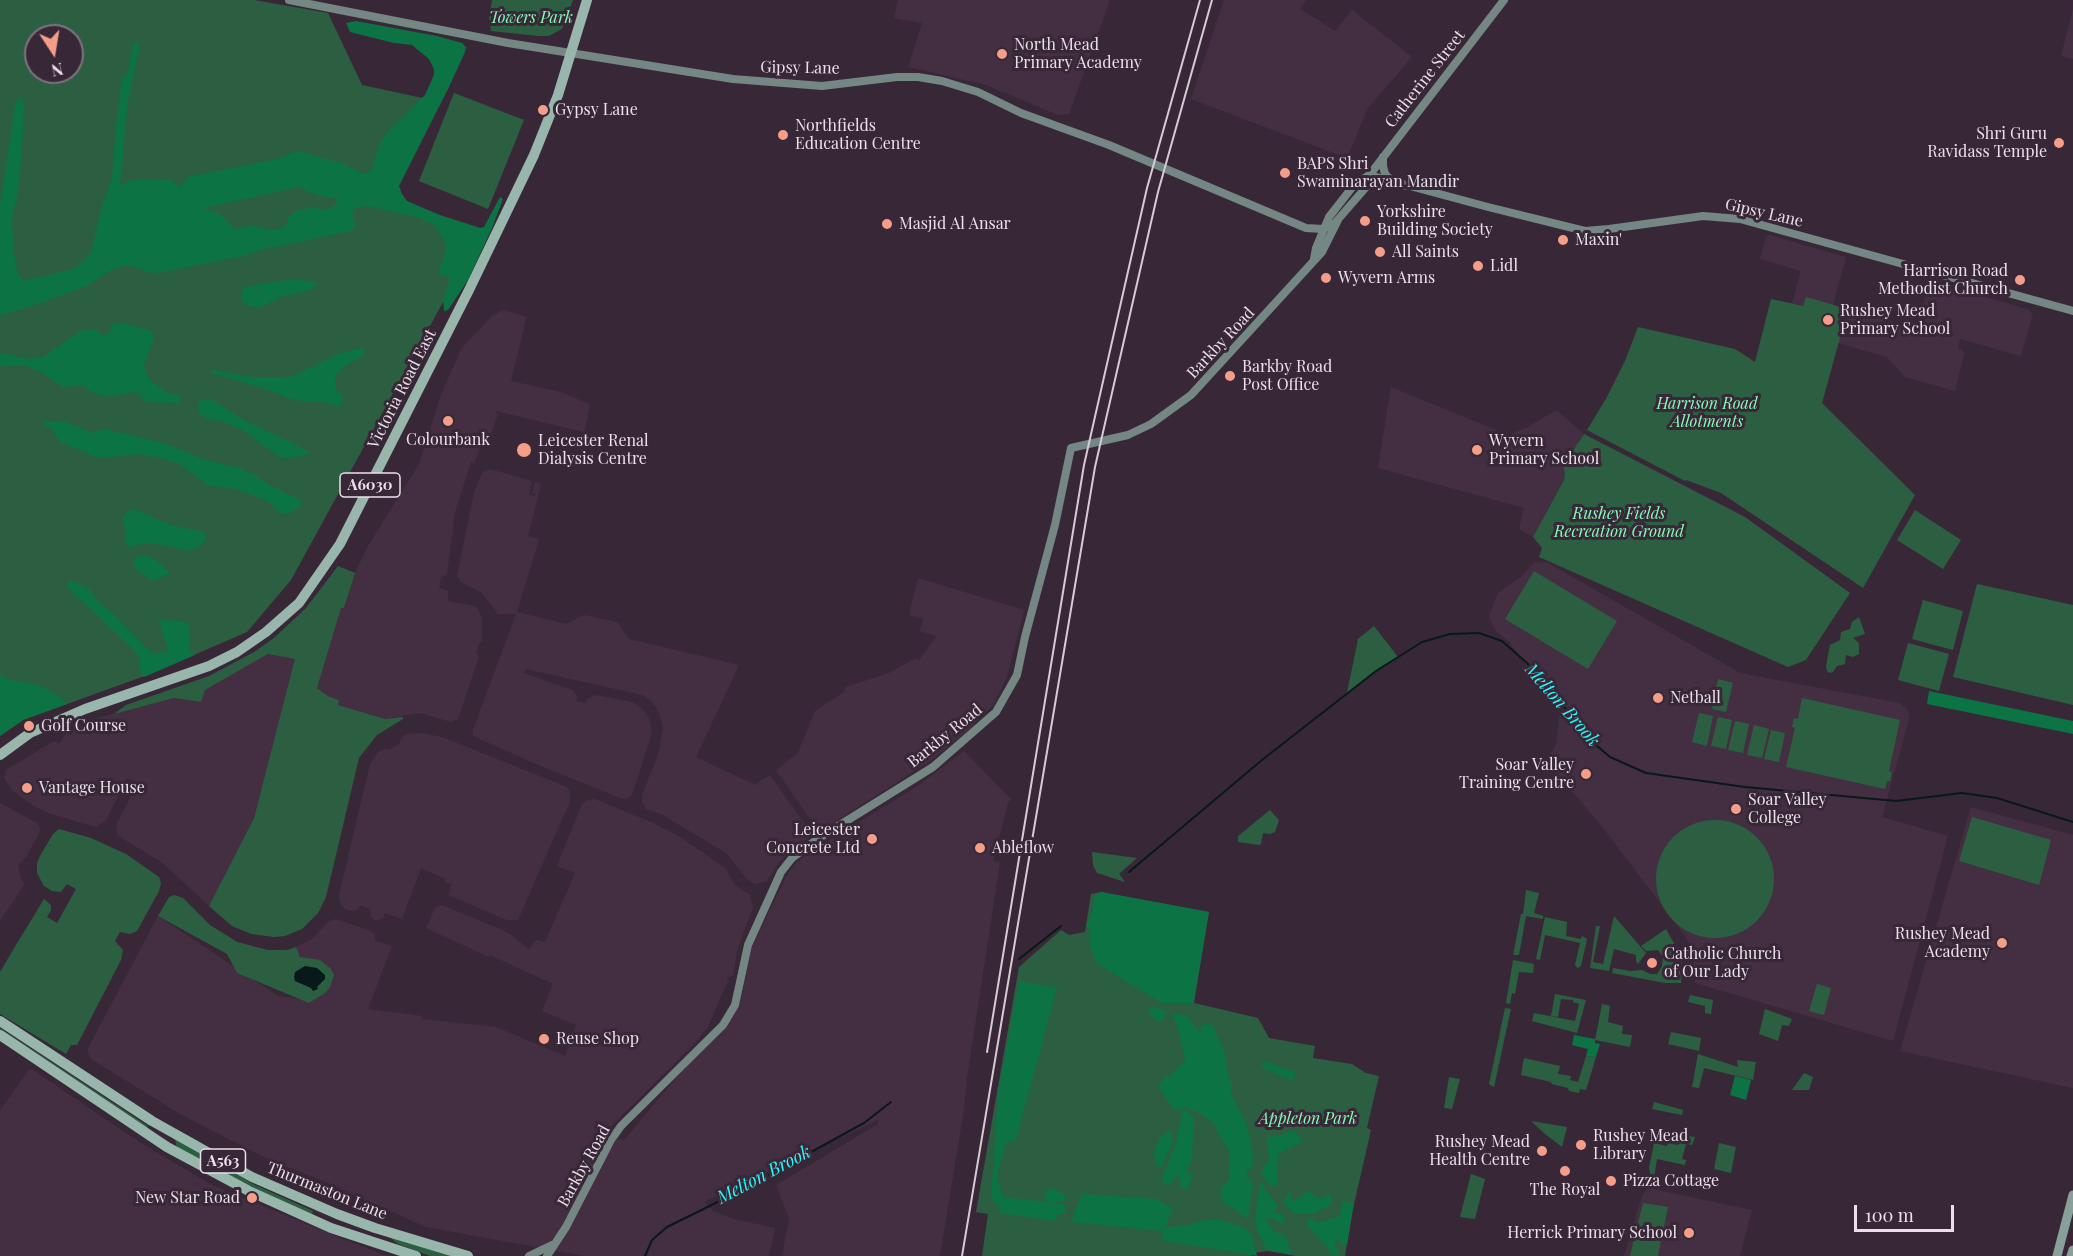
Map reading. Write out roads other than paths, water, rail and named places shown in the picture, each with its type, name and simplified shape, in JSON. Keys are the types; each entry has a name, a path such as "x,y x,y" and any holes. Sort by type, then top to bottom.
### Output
{"highway":[{"name":"Victoria Road East","path":"0,755 30,733 74,714 209,666 237,652 266,632 299,603 340,544 469,290 534,155 572,53 587,0"},
{"name":"Thurmaston Lane","path":"0,1021 154,1123 252,1177 375,1228 468,1256"},
{"name":"Thurmaston Lane","path":"0,1035 167,1148 249,1191 331,1228 416,1256"}],"main road":[{"path":"2056,1256 2071,1213 2073,1195"},
{"path":"2072,1256 2073,1250"}],"street":[{"name":"Gipsy Lane","path":"289,0 474,36 722,78 822,86 897,77 918,77 942,81 978,92 1021,113 1169,169 1306,228 1323,229"},
{"name":"Catherine Street","path":"1369,175 1504,0"},
{"path":"1383,155 1385,174 1391,180"},
{"name":"Gipsy Lane","path":"1369,175 1584,231 1703,216 1740,219 2073,311"},
{"path":"1314,260 1322,252 1338,220 1363,189 1369,175"},
{"path":"1314,260 1316,248 1329,217 1354,185 1369,175"},
{"name":"Gipsy Lane","path":"1363,189 1373,184 1407,186"},
{"path":"1323,229 1338,220"},
{"path":"1306,228 1316,248"},
{"name":"Barkby Road","path":"547,1256 566,1227 611,1140 621,1126 723,1025 735,1005 748,945 781,872 792,858 819,838 933,767 996,712 1017,675 1055,525 1071,448 1128,435 1172,410 1191,395 1314,260"},
{"path":"530,1256 554,1244"}],"waterway":[{"name":"Melton Brook","path":"1129,872 1262,760 1376,671 1422,642 1450,634 1479,633 1502,641 1527,663 1597,746 1610,757 1646,773 1745,787 1896,801 1962,793 1997,798 2073,822"},
{"name":"Melton Brook","path":"1019,959 1061,926"},
{"name":"Melton Brook","path":"645,1256 652,1240 667,1227 740,1191 864,1123 891,1102"}],"railway":[{"path":"987,1052 1084,465 1147,188 1200,0"},
{"path":"962,1256 1095,467 1158,192 1212,0"}],"place":[{"name":"North Mead Primary Academy","path":"1002,54"},
{"name":"Gypsy Lane","path":"543,110"},
{"name":"Northfields Education Centre","path":"783,135"},
{"name":"Shri Guru Ravidass Temple","path":"2059,143"},
{"name":"BAPS Shri Swaminarayan Mandir","path":"1285,173"},
{"name":"Yorkshire Building Society","path":"1365,221"},
{"name":"Masjid Al Ansar","path":"887,224"},
{"name":"Maxin'","path":"1563,240"},
{"name":"All Saints","path":"1380,252"},
{"name":"Lidl","path":"1478,266"},
{"name":"Wyvern Arms","path":"1326,278"},
{"name":"Harrison Road Methodist Church","path":"2020,280"},
{"name":"Rushey Mead Primary School","path":"1828,320"},
{"name":"Barkby Road Post Office","path":"1230,376"},
{"name":"Colourbank","path":"448,421"},
{"name":"Leicester Renal Dialysis Centre","path":"524,450"},
{"name":"Wyvern Primary School","path":"1477,450"},
{"name":"Netball","path":"1658,698"},
{"name":"Golf Course","path":"29,726"},
{"name":"Soar Valley Training Centre","path":"1586,774"},
{"name":"Vantage House","path":"27,788"},
{"name":"Soar Valley College","path":"1736,809"},
{"name":"Leicester Concrete Ltd","path":"872,839"},
{"name":"Ableflow","path":"980,848"},
{"name":"Rushey Mead Academy","path":"2002,943"},
{"name":"Catholic Church of Our Lady","path":"1652,963"},
{"name":"Reuse Shop","path":"544,1039"},
{"name":"Rushey Mead Library","path":"1581,1145"},
{"name":"Rushey Mead Health Centre","path":"1542,1151"},
{"name":"The Royal","path":"1565,1171"},
{"name":"Pizza Cottage","path":"1611,1181"},
{"name":"New Star Road","path":"252,1198"},
{"name":"Herrick Primary School","path":"1689,1233"}],"park label":[{"name":"Towers Park","path":"531,18"},
{"name":"Harrison Road Allotments","path":"1707,413"},
{"name":"Rushey Fields Recreation Ground","path":"1619,523"},
{"name":"Appleton Park","path":"1308,1119"}]}
